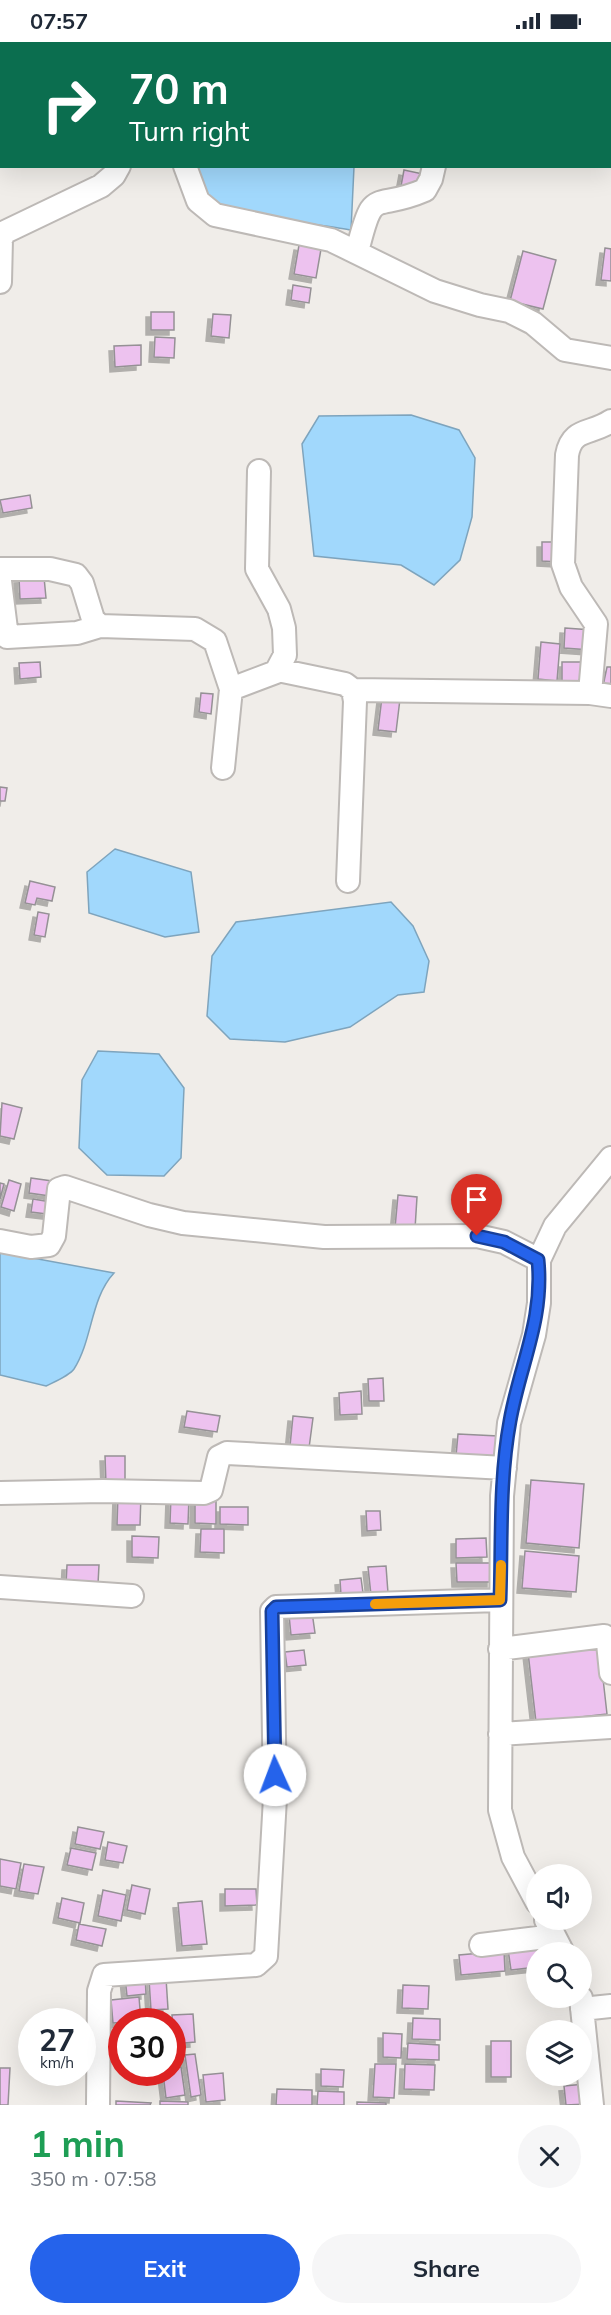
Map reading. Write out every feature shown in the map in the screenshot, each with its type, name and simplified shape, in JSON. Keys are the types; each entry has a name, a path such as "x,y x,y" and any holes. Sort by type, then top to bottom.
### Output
{"street":[{"path":"0,282 1,239 5,232 101,186 114,175 118,168"},
{"path":"186,168 198,201 215,215 310,233 357,252 435,291 509,311 533,323 565,350 611,358"},
{"path":"357,252 366,215 374,204 425,190 434,168"},
{"path":"231,689 279,670 345,684 353,690 600,695 596,624 571,587 563,564 567,455 569,443 577,434 601,428 611,421"},
{"path":"259,471 257,569 282,618 285,655 279,670"},
{"path":"0,569 50,569 76,575 82,583 93,619 100,626"},
{"path":"0,581 7,637 77,633 100,626 195,629 214,641 231,689 224,768"},
{"path":"348,881 355,700 353,690"},
{"path":"526,1879 506,1838 500,1810 500,1600 509,1423 534,1335 540,1303 538,1260 555,1226 611,1158"},
{"path":"0,1241 31,1247 44,1248 49,1245 54,1236 59,1189 65,1187 149,1215 183,1223 301,1236 477,1236 504,1242 538,1260"},
{"path":"0,1493 103,1491 204,1493 211,1490 218,1459 227,1453 505,1468"},
{"path":"0,1587 132,1596"},
{"path":"98,2105 99,1985 104,1975 256,1965 266,1956 275,1798 272,1611 276,1607 500,1600"},
{"path":"500,1649 604,1636 608,1643 611,1673"},
{"path":"500,1734 611,1727"},
{"path":"481,1945 554,1936"},
{"path":"592,2004 611,2006"},
{"path":"582,2008 592,2105"}],"water":[{"path":"192,168 354,168 351,230 223,207 206,196"},
{"path":"411,415 459,430 475,458 472,517 460,560 434,585 401,565 314,556 302,444 319,416"},
{"path":"115,849 191,872 199,932 165,937 89,913 87,872"},
{"path":"391,902 413,926 429,961 424,992 398,995 350,1027 285,1042 230,1039 207,1016 212,956 236,922"},
{"path":"98,1051 159,1054 184,1088 181,1158 164,1176 107,1175 79,1148 82,1080"},
{"path":"0,1252 114,1273 100,1295 85,1345 74,1369 46,1386 0,1375"}],"building":[{"path":"404,170 423,174 420,190 401,186"},
{"path":"299,245 321,249 316,278 294,274"},
{"path":"605,248 611,249 611,281 601,280"},
{"path":"523,251 556,260 543,309 510,301"},
{"path":"293,285 311,288 309,303 291,300"},
{"path":"151,312 174,312 174,330 151,330"},
{"path":"213,314 231,315 229,338 211,336"},
{"path":"155,337 175,338 174,358 154,357"},
{"path":"141,345 141,365 115,367 114,346"},
{"path":"30,495 32,508 3,513 0,500"},
{"path":"542,542 559,542 559,562 542,561"},
{"path":"44,577 46,598 20,599 19,578"},
{"path":"565,628 592,630 591,650 564,648"},
{"path":"541,642 560,644 557,681 538,679"},
{"path":"40,662 41,677 20,679 19,663"},
{"path":"562,662 588,662 587,684 562,684"},
{"path":"607,667 611,667 611,688 603,686"},
{"path":"201,693 213,694 211,714 199,712"},
{"path":"382,697 400,699 396,732 378,730"},
{"path":"0,787 7,788 5,801 0,801"},
{"path":"30,881 55,887 52,901 37,898 35,905 25,903"},
{"path":"38,912 49,914 45,937 34,935"},
{"path":"2,1103 22,1108 14,1139 0,1136"},
{"path":"31,1178 59,1182 57,1197 29,1193"},
{"path":"9,1180 21,1184 14,1211 1,1207"},
{"path":"0,1183 4,1184 0,1199"},
{"path":"398,1195 417,1197 415,1229 395,1228"},
{"path":"33,1199 57,1203 55,1215 31,1212"},
{"path":"383,1378 384,1401 369,1401 368,1379"},
{"path":"361,1391 362,1414 340,1415 339,1393"},
{"path":"187,1411 220,1416 217,1432 184,1427"},
{"path":"293,1416 313,1418 309,1448 290,1446"},
{"path":"458,1434 498,1436 497,1459 456,1456"},
{"path":"105,1456 125,1456 125,1483 106,1484"},
{"path":"531,1480 584,1484 579,1548 526,1543"},
{"path":"118,1494 141,1494 140,1525 117,1525"},
{"path":"171,1496 189,1497 188,1524 170,1523"},
{"path":"195,1500 216,1501 216,1524 195,1523"},
{"path":"220,1507 248,1507 248,1525 220,1524"},
{"path":"366,1511 380,1511 381,1530 367,1531"},
{"path":"201,1529 224,1529 224,1553 200,1552"},
{"path":"132,1536 159,1537 158,1558 132,1557"},
{"path":"486,1538 487,1557 456,1558 456,1539"},
{"path":"525,1551 579,1556 576,1592 522,1588"},
{"path":"456,1563 492,1563 492,1582 457,1582"},
{"path":"67,1565 99,1565 98,1584 66,1584"},
{"path":"386,1566 388,1593 371,1595 368,1567"},
{"path":"361,1578 363,1593 341,1595 340,1580"},
{"path":"312,1612 315,1633 291,1635 289,1615"},
{"path":"599,1643 607,1714 536,1722 528,1652"},
{"path":"304,1650 306,1665 287,1667 285,1652"},
{"path":"78,1827 104,1832 100,1849 75,1844"},
{"path":"108,1842 127,1846 123,1863 105,1860"},
{"path":"71,1848 96,1853 92,1870 67,1865"},
{"path":"0,1859 21,1863 16,1889 0,1886"},
{"path":"24,1864 44,1867 38,1894 19,1891"},
{"path":"132,1885 150,1889 145,1914 127,1910"},
{"path":"225,1889 256,1889 257,1905 225,1906"},
{"path":"103,1890 126,1895 121,1921 98,1916"},
{"path":"62,1898 84,1903 80,1923 58,1918"},
{"path":"202,1901 207,1944 182,1946 178,1903"},
{"path":"79,1924 106,1929 102,1946 76,1940"},
{"path":"526,1947 526,1968 511,1970 508,1949"},
{"path":"504,1951 505,1971 461,1975 459,1955"},
{"path":"145,1975 146,1994 127,1996 125,1977"},
{"path":"166,1978 168,2008 151,2008 149,1979"},
{"path":"403,1985 429,1986 428,2009 402,2008"},
{"path":"139,1997 140,2008 112,2008 111,2000"},
{"path":"186,2014 193,2014 195,2042 186,2043"},
{"path":"413,2018 440,2019 440,2040 412,2039"},
{"path":"383,2033 402,2034 401,2058 383,2057"},
{"path":"491,2041 511,2041 511,2077 491,2077"},
{"path":"408,2043 439,2045 439,2060 407,2059"},
{"path":"195,2054 201,2095 191,2097 186,2055"},
{"path":"375,2064 396,2064 394,2098 373,2097"},
{"path":"405,2064 435,2065 434,2090 404,2089"},
{"path":"0,2068 10,2068 8,2105 0,2105"},
{"path":"321,2069 344,2070 343,2087 321,2086"},
{"path":"223,2073 225,2100 206,2102 203,2075"},
{"path":"165,2086 184,2086 185,2095 166,2098"},
{"path":"564,2086 585,2086 587,2104 566,2105"},
{"path":"277,2089 312,2090 312,2105 276,2105"},
{"path":"318,2091 344,2092 344,2105 317,2105"},
{"path":"116,2101 151,2103 150,2105 116,2105"},
{"path":"160,2101 188,2102 188,2105 160,2105"},
{"path":"357,2102 386,2103 386,2105 357,2105"}],"slow traffic":[{"path":"375,1604 500,1600 501,1565"}],"route":[{"path":"275,1775 270,1617 276,1607 500,1600 502,1496 509,1423 518,1383 534,1335 540,1303 540,1276 538,1260 504,1242 477,1236"}]}
